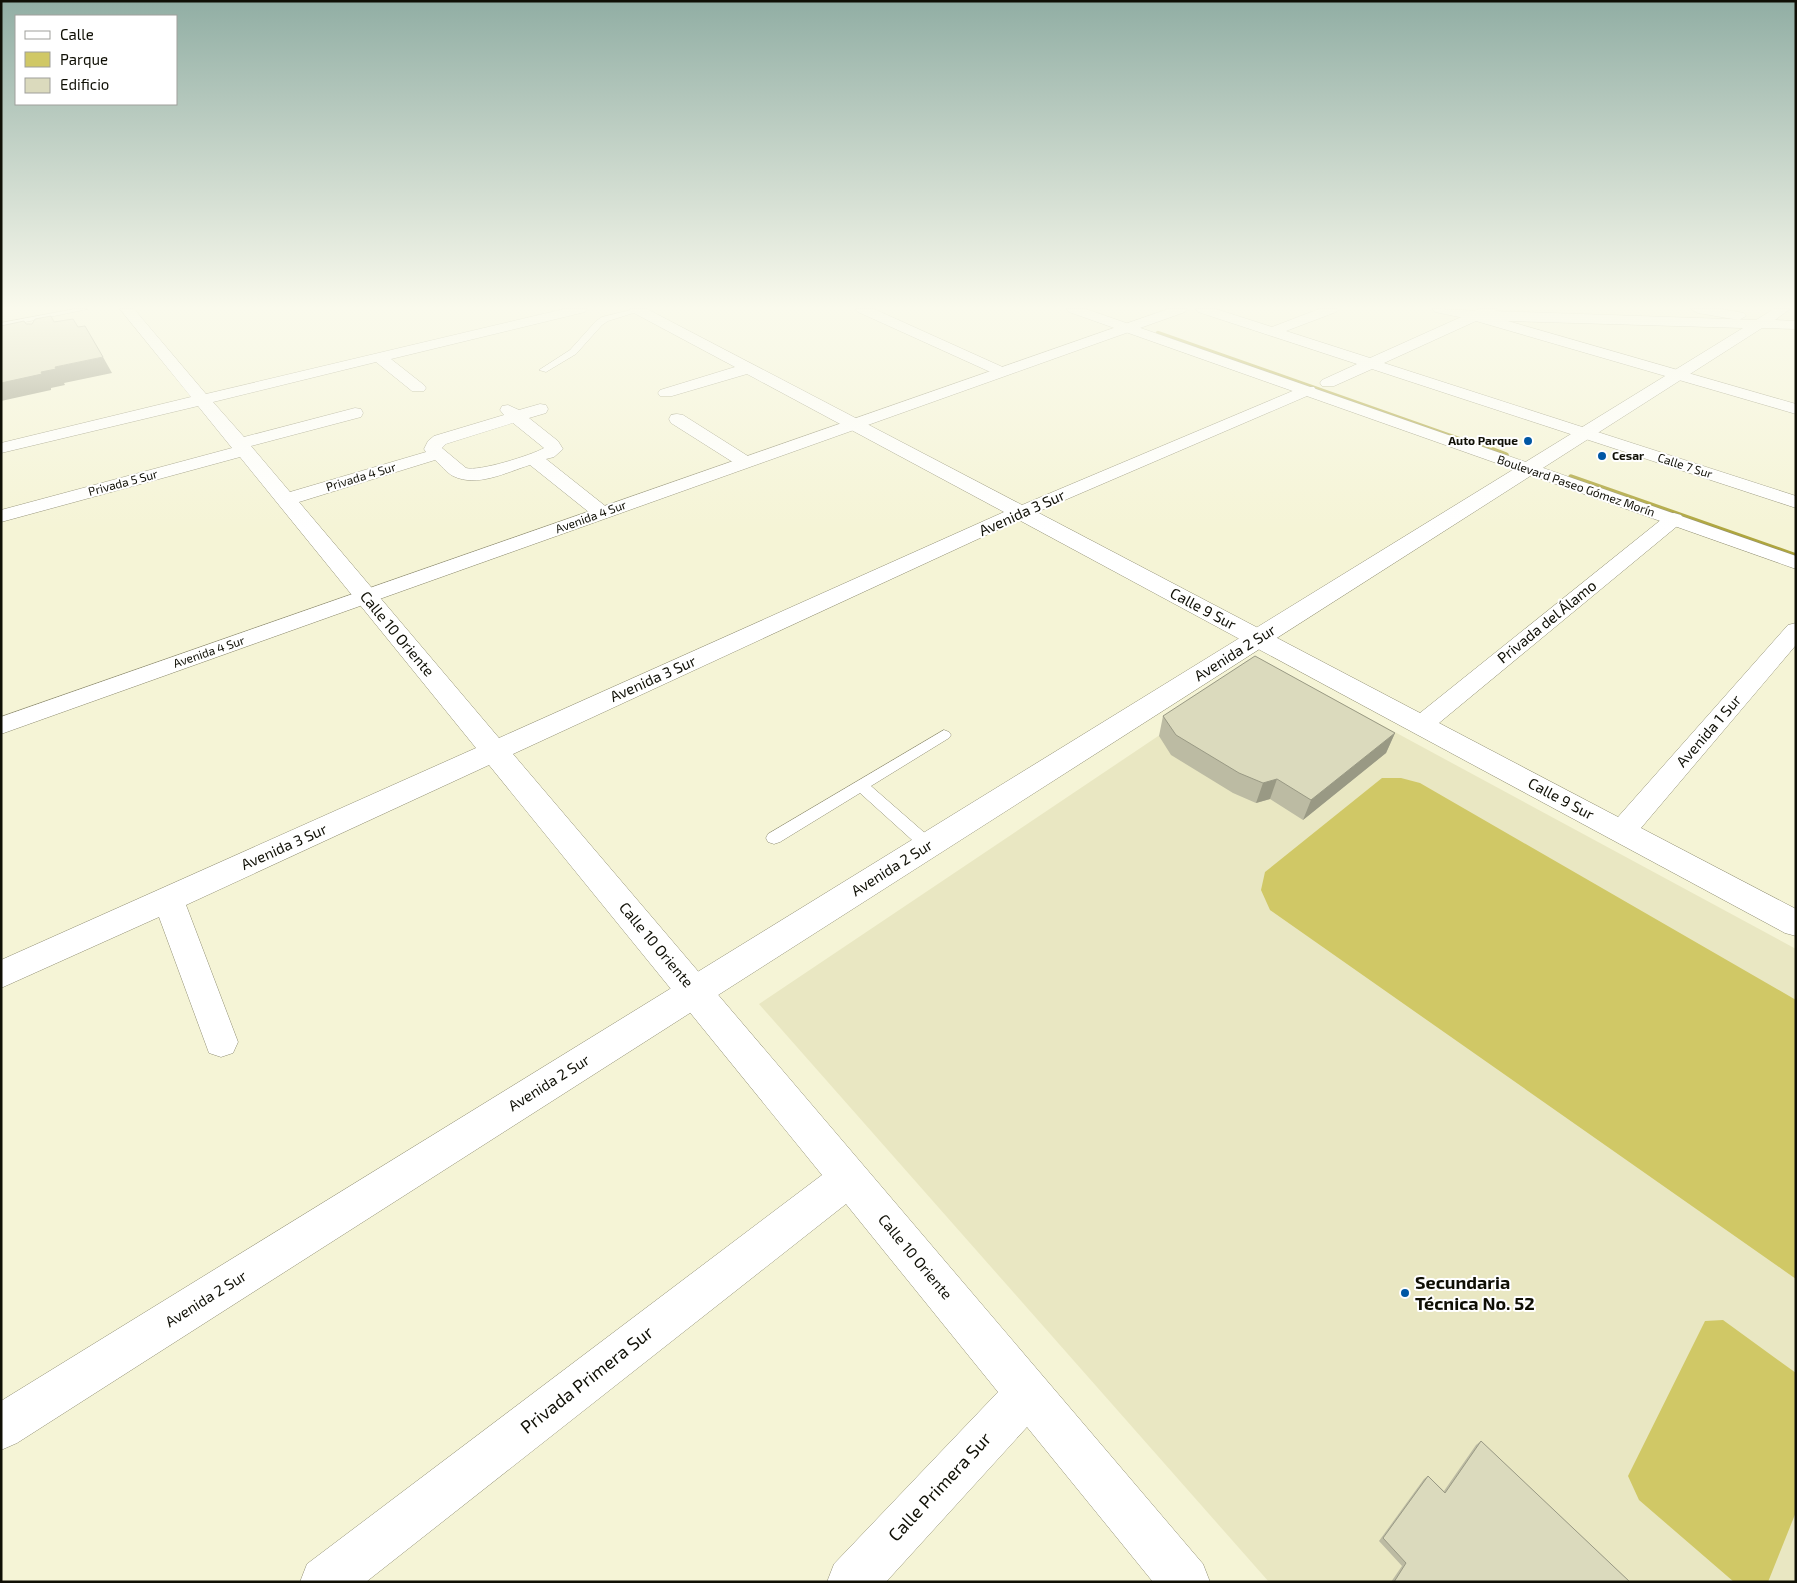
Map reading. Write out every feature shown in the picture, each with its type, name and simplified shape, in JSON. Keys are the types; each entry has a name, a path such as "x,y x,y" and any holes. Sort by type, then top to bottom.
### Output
{"street":[{"name":"Calle 10 Oriente","path":"189,383 1185,1582"},
{"path":"1,448 275,383"},
{"path":"412,383 418,388"},
{"path":"666,394 702,383"},
{"name":"Calle 9 Sur","path":"777,383 1796,924"},
{"name":"Avenida 4 Sur","path":"1,726 970,383"},
{"name":"Boulevard Paseo Gómez Morín","path":"1305,383 1318,387"},
{"name":"Boulevard Paseo Gómez Morín","path":"1307,383 1536,464 1674,519 1796,563"},
{"name":"Avenida 3 Sur","path":"1,975 1021,512 1328,383"},
{"name":"Calle 7 Sur","path":"1429,383 1796,502"},
{"name":"Avenida 2 Sur","path":"1,1427 1665,383"},
{"path":"1701,383 1796,409"},
{"name":"Privada 4 Sur","path":"285,500 437,448 513,413 540,409"},
{"name":"Privada 5 Sur","path":"1,516 355,413"},
{"path":"437,448 459,472 469,475 483,474 533,458 554,449 552,445 513,413"},
{"path":"677,419 745,462"},
{"path":"533,458 602,513"},
{"name":"Boulevard Paseo Gómez Morín","path":"1536,464 1749,529"},
{"name":"Privada del Álamo","path":"1420,725 1674,519"},
{"name":"Avenida 1 Sur","path":"1622,832 1796,630"},
{"path":"168,899 221,1042"},
{"name":"Privada Primera Sur","path":"325,1582 849,1178"},
{"name":"Calle Primera Sur","path":"852,1582 1028,1393"}],"lane":[{"path":"774,838 944,735"},
{"path":"861,786 928,845"}],"shaded area":[{"name":"Secundaria Técnica No. 52","path":"1267,663 1796,949 1796,1582 1269,1582 759,1004"}],"green space":[{"path":"1382,778 1401,778 1420,783 1796,1000 1796,1279 1270,910 1261,890 1265,872"},
{"path":"1723,1320 1796,1373 1796,1512 1768,1582 1734,1582 1639,1500 1628,1476 1705,1321"}],"building":[{"path":"1255,656 1395,733 1311,800 1277,779 1263,783 1239,773 1176,735 1163,716"},
{"path":"1481,1441 1630,1582 1394,1582 1406,1563 1383,1538 1428,1476 1445,1493"}],"waterway":[{"path":"1300,383 1496,452"},
{"path":"1493,450 1506,455"},
{"path":"1571,477 1796,556"}],"place":[{"name":"Auto Parque","path":"1528,441"},
{"name":"Cesar","path":"1602,456"},
{"name":"Secundaria Técnica No. 52","path":"1405,1293"}]}
